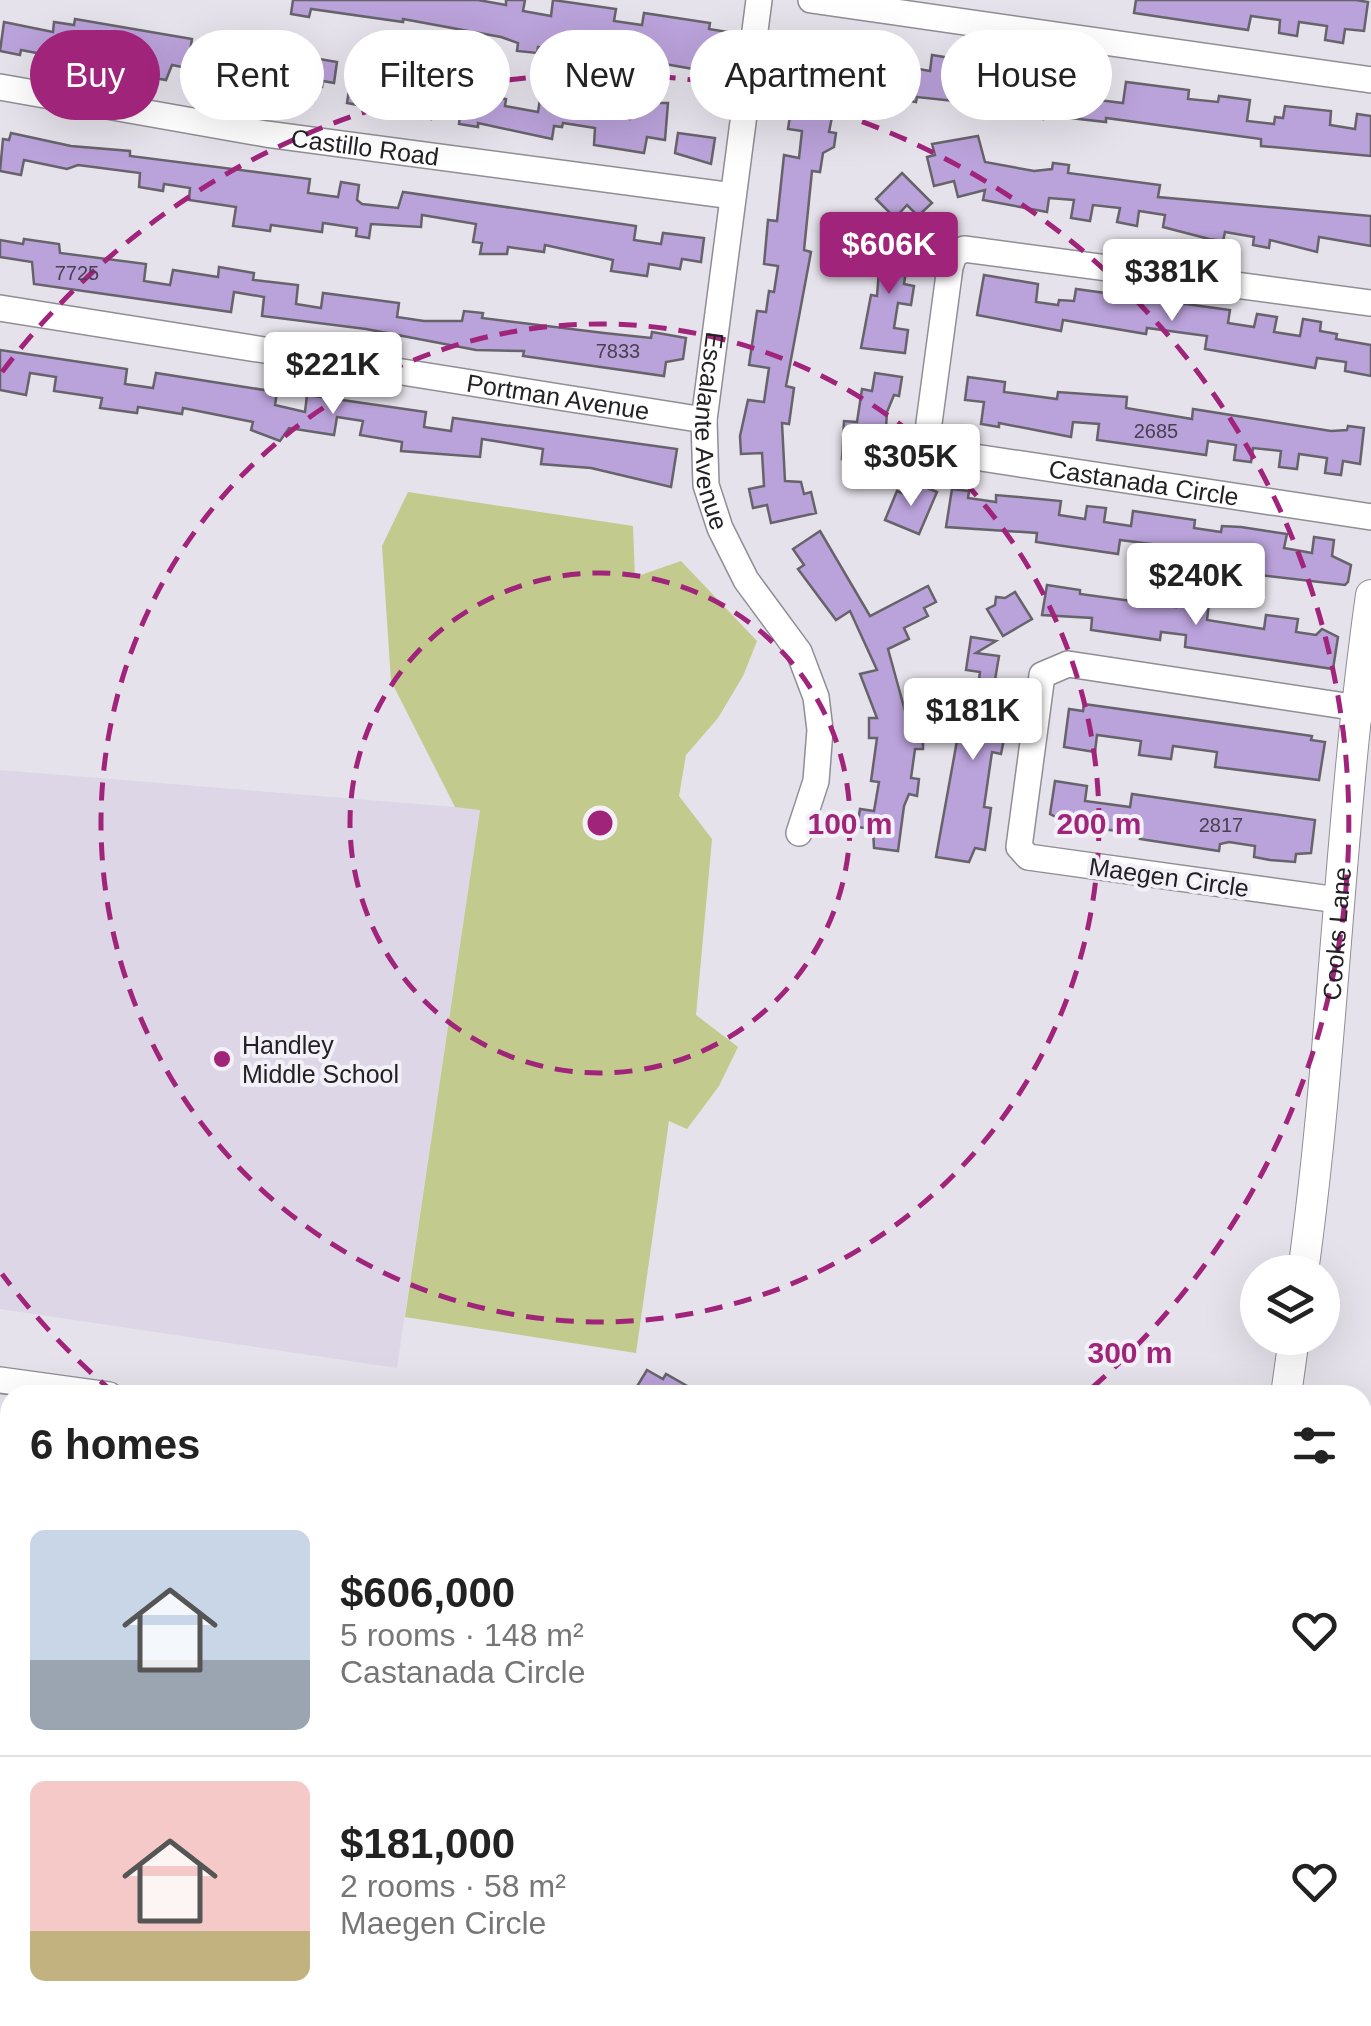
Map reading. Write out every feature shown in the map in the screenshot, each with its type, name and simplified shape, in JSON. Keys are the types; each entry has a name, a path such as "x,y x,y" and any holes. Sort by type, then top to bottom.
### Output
{"main road":[{"name":"Cooks Lane","path":"1305,1255 1338,900 1364,709 1371,595"},
{"path":"1287,1385 1292,1355"}],"street":[{"name":"Escalante Avenue","path":"759,0 704,420 706,484 720,528 746,580 798,652 816,698 820,730 816,781 799,833"},
{"path":"811,0 1371,80"},
{"name":"Castillo Road","path":"0,87 266,134 733,196"},
{"name":"Castanada Circle","path":"1371,304 964,248 954,255 950,267 929,422 930,438 955,454 1371,517"},
{"name":"Portman Avenue","path":"0,308 704,420"},
{"name":"Maegen Circle","path":"1338,900 1028,857 1019,847 1042,675 1068,664 1364,709"},
{"path":"0,1380 36,1385"}],"shaded area":[{"name":"Handley Middle School","path":"0,770 480,809 397,1368 0,1309"}],"green space":[{"path":"408,492 633,526 635,577 681,561 757,641 743,676 718,718 686,755 679,796 712,839 696,1015 738,1047 719,1086 687,1129 669,1121 636,1353 405,1317 480,810 455,807 391,681 382,546"}],"building":[{"path":"293,0 478,0 506,5 506,0 525,0 523,11 551,16 553,0 616,9 614,21 642,25 644,13 710,23 709,29 715,30 690,30 690,68 670,65 670,30 530,30 530,52 517,51 518,43 510,40 510,30 463,30 311,9 309,17 291,14"},
{"path":"1136,0 1368,2 1364,31 1345,29 1343,43 1325,40 1327,26 1299,22 1297,36 1279,33 1280,20 1251,16 1248,30 1134,13"},
{"path":"75,19 139,30 53,30 54,22 74,25"},
{"path":"4,22 43,30 30,30 30,52 21,50 20,55 0,51"},
{"path":"160,34 180,37 180,67 172,65 166,80 160,79"},
{"path":"932,55 941,56 941,100 921,97 921,69 930,71"},
{"path":"324,60 337,62 334,83 324,81"},
{"path":"1126,82 1189,90 1188,99 1218,102 1219,96 1250,100 1247,121 1274,124 1275,117 1283,118 1285,106 1331,111 1330,125 1355,129 1357,114 1371,116 1371,156 1261,146 1261,139 1112,119 1112,102 1123,103"},
{"path":"510,107 530,111 530,120 667,120 665,140 647,137 644,153 594,145 595,128 563,123 562,127 554,126 552,139 478,123 478,127 459,124 460,120 510,120"},
{"path":"789,120 831,120 829,132 836,133 834,147 823,153 820,172 812,171 804,250 811,252 786,386 794,388 789,424 782,423 785,481 801,482 804,494 811,492 816,513 771,523 767,505 753,508 749,489 764,486 762,453 741,454 740,436 748,400 764,402 769,368 749,365 757,311 766,312 778,266 764,264 768,220 777,221 784,155 799,158 802,131 788,129"},
{"path":"11,133 71,146 130,151 130,156 310,179 308,193 338,197 341,182 359,185 357,200 362,204 398,208 403,192 636,226 634,240 661,244 663,233 704,238 701,262 682,259 680,269 649,264 647,276 611,271 613,260 545,245 544,252 508,247 507,254 480,254 482,243 473,242 476,224 422,215 421,227 371,224 369,238 356,236 357,228 323,223 322,232 271,225 270,231 233,226 236,207 189,200 190,188 164,184 163,191 139,187 140,173 78,165 67,169 24,160 21,175 0,171 3,139 9,140"},
{"path":"678,133 715,138 711,164 675,153"},
{"path":"978,136 985,162 1034,171 1052,169 1053,163 1069,165 1068,173 1160,185 1158,197 1371,216 1371,246 1319,237 1317,252 1270,240 1269,248 1253,245 1254,237 1225,232 1223,241 1163,227 1165,215 1139,211 1137,226 1117,222 1120,208 1093,205 1090,221 1071,218 1074,200 1049,198 1047,212 983,200 985,190 958,197 954,181 934,186 927,157 935,155 932,144"},
{"path":"902,173 932,203 918,216 907,205 895,218 876,199"},
{"path":"882,233 911,237 904,284 914,286 911,305 898,303 894,328 908,330 905,353 861,348 871,295 877,296"},
{"path":"24,239 59,244 60,253 146,264 144,281 170,285 173,270 218,277 219,267 254,273 253,280 298,285 296,304 321,308 323,293 399,303 397,317 424,321 462,321 464,311 483,313 482,318 604,333 651,338 652,332 686,338 683,359 666,362 664,376 523,356 524,351 476,350 366,329 262,316 264,297 234,292 231,312 34,284 32,262 0,257 0,240 23,244"},
{"path":"984,275 1038,284 1036,302 1058,305 1059,300 1074,301 1076,289 1230,310 1228,323 1254,327 1257,314 1277,317 1274,332 1300,336 1303,319 1321,322 1320,331 1337,334 1336,339 1371,345 1371,376 1345,371 1346,362 1317,358 1315,368 1205,349 1207,336 1147,328 1146,334 1063,320 1061,331 977,315"},
{"path":"0,350 127,369 125,384 153,388 156,373 277,392 275,405 305,412 307,395 426,412 424,427 451,431 453,418 677,449 671,487 591,468 541,464 543,449 482,439 480,457 401,451 402,442 360,435 363,421 337,417 334,435 289,428 280,441 251,430 253,422 183,408 182,414 138,407 137,413 100,408 102,398 54,391 56,377 30,373 26,395 0,390"},
{"path":"875,373 902,377 899,396 894,395 887,412 885,443 871,442 866,460 842,459 844,421 857,422 862,389 872,391"},
{"path":"968,377 1005,382 1004,392 1057,399 1058,392 1127,397 1126,408 1192,419 1193,409 1331,431 1347,430 1348,426 1364,428 1360,464 1343,461 1341,475 1325,473 1327,458 1299,454 1297,469 1279,467 1281,451 1253,448 1251,462 1234,460 1236,445 1208,441 1206,455 1097,440 1099,424 1073,422 1071,437 999,423 999,427 981,424 984,402 965,400"},
{"path":"920,485 937,492 919,534 885,520 897,491 914,498"},
{"path":"952,489 969,491 968,498 996,502 996,495 1061,501 1059,515 1085,519 1087,506 1106,508 1104,522 1131,526 1133,511 1195,520 1194,528 1221,532 1222,526 1241,527 1287,534 1284,548 1312,553 1314,537 1334,540 1332,556 1351,565 1348,582 1345,585 1260,575 1262,565 1172,557 1174,547 1120,540 1118,554 1036,542 1037,533 946,527"},
{"path":"820,531 870,616 928,586 936,602 924,608 928,616 904,628 909,639 888,649 907,718 914,718 915,735 923,735 923,749 915,749 911,778 919,779 917,796 909,794 904,806 898,851 874,848 873,829 857,827 860,809 874,811 879,782 871,781 877,738 869,738 869,718 877,718 860,674 877,670 850,611 836,620 798,569 804,565 793,549"},
{"path":"1047,585 1080,590 1080,594 1176,607 1177,599 1209,603 1207,620 1264,629 1266,615 1298,619 1296,632 1316,635 1322,629 1338,637 1333,669 1185,647 1186,635 1161,632 1160,640 1091,630 1092,618 1042,615"},
{"path":"1015,592 1032,619 1003,636 987,609 995,605 996,597 1005,598"},
{"path":"971,637 996,641 976,653 999,656 995,680 1005,681 997,733 1005,734 1001,754 992,752 984,807 991,808 985,850 975,848 969,862 936,857 962,713 974,715 980,672 966,670"},
{"path":"1084,704 1312,736 1311,740 1325,742 1319,780 1215,767 1217,752 1173,746 1171,759 1139,755 1141,741 1097,735 1095,752 1064,747 1069,709 1083,711"},
{"path":"1055,781 1087,786 1085,801 1130,807 1132,794 1315,820 1311,853 1296,854 1295,862 1270,860 1254,857 1255,846 1229,842 1220,844 1219,851 1140,839 1141,834 1102,829 1102,834 1061,827 1062,820 1050,814"},
{"path":"647,1370 663,1379 666,1374 685,1385 638,1385"}],"place":[{"name":"Handley Middle School","path":"222,1059"}]}
